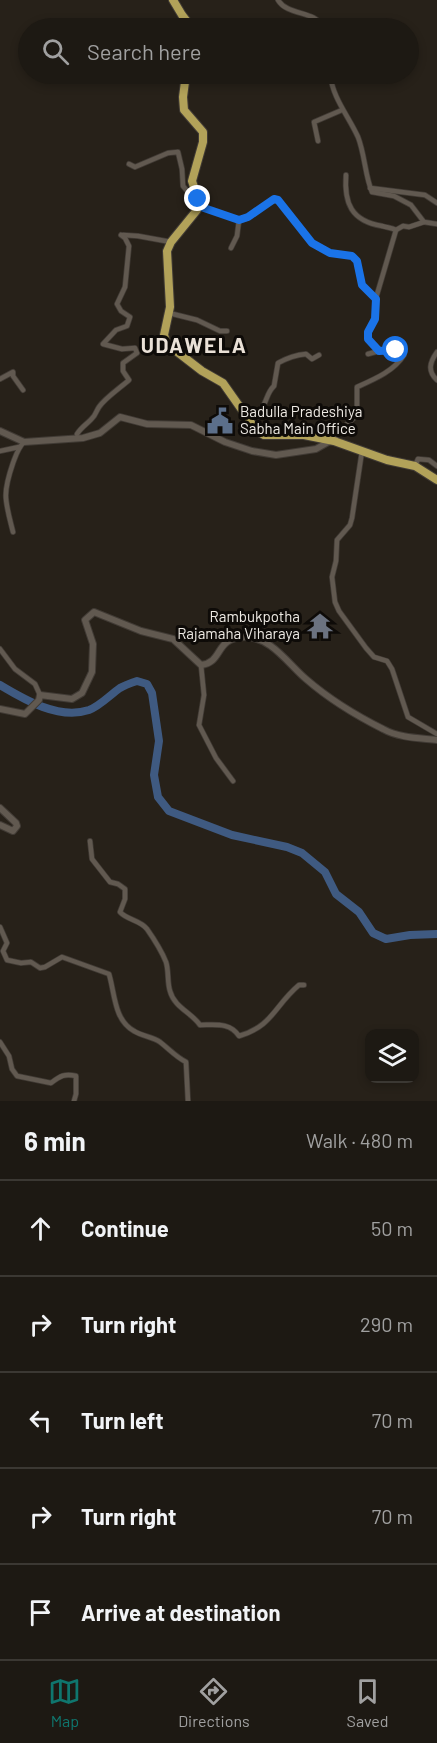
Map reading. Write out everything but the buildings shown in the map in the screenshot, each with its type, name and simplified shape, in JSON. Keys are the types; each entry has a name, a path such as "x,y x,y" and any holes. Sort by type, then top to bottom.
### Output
{"highway":[{"path":"173,0 184,18"},
{"path":"185,84 184,110 203,132 203,142 192,181 197,210 171,242 167,251 169,313 164,335 167,344 202,371 223,383 256,430 264,435 304,435 332,441 387,460 414,466 437,480"}],"street":[{"path":"278,0 288,9 312,18"},
{"path":"332,84 342,110 357,137 367,167 370,188 375,193 393,196 411,205 424,222"},
{"path":"318,141 314,122 342,110"},
{"path":"129,165 135,167 168,153 178,152 183,186 188,192 196,194 204,208 239,220 248,217 274,199 278,200 312,243 330,253 352,256 357,261 362,285 376,299"},
{"path":"346,175 345,196 350,209 364,219 396,230"},
{"path":"370,188 425,195 437,203"},
{"path":"231,248 237,236 239,220"},
{"path":"379,351 368,339 368,332 375,319 376,299 396,230 403,226 409,227 424,222 437,224"},
{"path":"77,434 108,396 114,394 129,380 123,371 123,363 137,353 135,348 122,349 103,344 116,330 127,326 130,317 117,304 125,287 129,246 125,238 121,236 138,236 171,242"},
{"path":"169,313 197,320 219,331 227,331"},
{"path":"0,451 22,444 83,438 100,433 120,417 147,424 191,425 243,448 275,455 316,449 332,441 337,433 342,433 345,426 357,415 357,387 387,372 398,363 404,354 396,350 368,354"},
{"path":"437,352 429,369 437,380"},
{"path":"241,410 260,412 269,390 274,386 278,363 298,355 306,354 312,359 319,356"},
{"path":"0,378 13,372 13,376 23,390"},
{"path":"0,431 22,444"},
{"path":"13,532 5,499 5,485 22,444"},
{"path":"362,450 352,518 350,525 337,540 336,561 332,577 335,602 366,648 374,657 387,662 393,669 408,717 437,734"},
{"path":"414,466 418,459 423,458 437,466"},
{"path":"40,697 72,699 82,693 92,672 93,644 86,620 94,612 141,631 173,639 201,665 204,695 199,725 216,758 233,781"},
{"path":"201,665 208,664 214,659 226,641 233,638 255,638 288,660 306,679 335,700 385,730 395,734 437,741"},
{"path":"0,649 15,669 35,684 40,697"},
{"path":"0,710 23,715 30,711 40,697"},
{"path":"0,808 17,826 13,831 9,831 0,825"},
{"path":"90,841 92,859 110,882 125,888 125,899 120,908 122,915 146,927 166,963 170,992 185,1012 194,1016 200,1025 225,1025 234,1029 239,1036 259,1029 290,993 299,985 304,985"},
{"path":"0,927 7,943 3,951 8,960 21,963 32,962 40,968 62,957 109,974 117,1012 125,1026 159,1041 186,1062 188,1101"},
{"path":"0,1042 9,1056 12,1069 21,1078 51,1083 61,1076 69,1074 76,1076 74,1101"}],"waterway":[{"path":"0,685 43,707 78,712 93,708 126,685 137,681 147,684 152,693 159,741 154,775 158,797 169,811 232,835 287,847 302,853 325,872 336,894 359,912 373,933 386,939 437,934"}],"place":[{"name":"Badulla Pradeshiya Sabha Main Office","path":"220,421"},
{"name":"Rambukpotha Rajamaha Viharaya","path":"320,626"}],"district":[{"name":"UDAWELA","path":"194,346"}],"route":[{"path":"198,199 204,208 223,213 235,220 244,219 274,199 278,200 312,243 330,253 352,256 357,261 362,285 376,299 375,319 368,332 368,339 379,351 396,350"}]}
